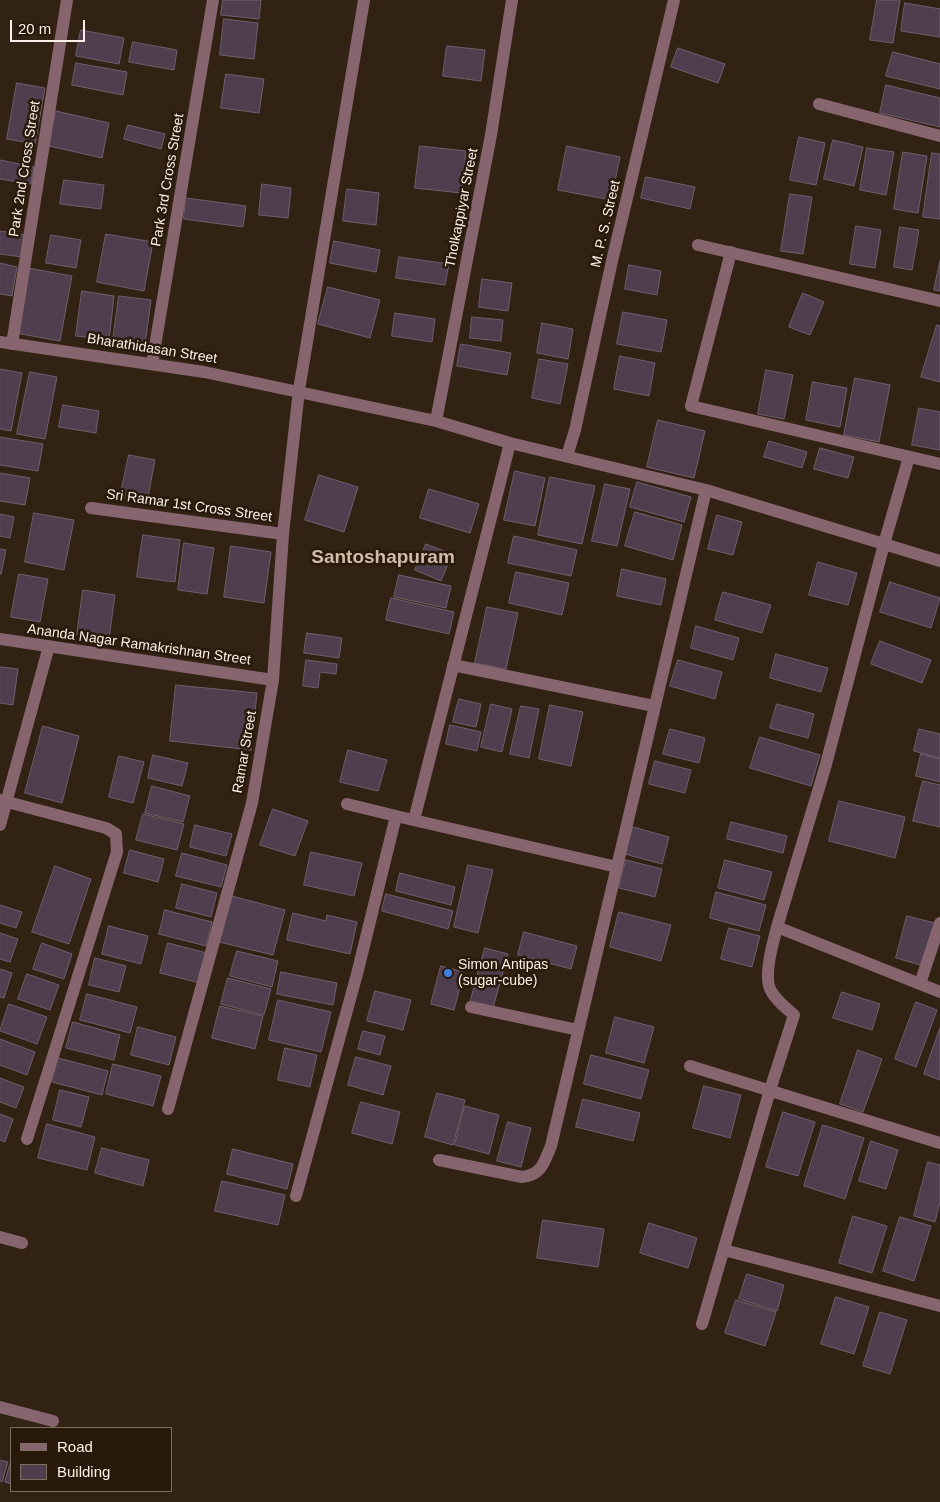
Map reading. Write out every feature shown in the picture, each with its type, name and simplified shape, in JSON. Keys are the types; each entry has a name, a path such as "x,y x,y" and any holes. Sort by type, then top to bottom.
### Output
{"street":[{"name":"Park 2nd Cross Street","path":"6,343 67,0"},
{"name":"Park 3rd Cross Street","path":"152,364 213,0"},
{"name":"Ramar Street","path":"168,1108 252,803 273,680 283,534 299,390 364,0"},
{"name":"Tholkappiyar Street","path":"436,421 491,135 512,0"},
{"name":"M. P. S. Street","path":"567,456 575,430 612,261 674,0"},
{"path":"819,104 940,136"},
{"path":"698,245 940,301"},
{"path":"731,252 691,406 940,464"},
{"name":"Bharathidasan Street","path":"6,343 152,364 299,390 436,421 510,443 706,490 940,561"},
{"path":"414,820 510,443"},
{"path":"702,1324 770,1090 794,1015 781,1003 769,986 770,955 826,768 884,544 909,456"},
{"path":"439,1160 522,1177 532,1176 540,1171 551,1146 706,490"},
{"name":"Sri Ramar 1st Cross Street","path":"91,508 283,534"},
{"name":"Ananda Nagar Ramakrishnan Street","path":"0,639 273,680"},
{"path":"0,824 4,801 49,646"},
{"path":"453,665 654,706"},
{"path":"4,801 106,828 116,834 118,840 117,852 27,1139"},
{"path":"347,804 617,867"},
{"path":"296,1196 357,974 396,816"},
{"path":"920,984 940,923"},
{"path":"777,927 940,992"},
{"path":"471,1007 578,1030"},
{"path":"690,1066 940,1143"},
{"path":"0,1237 22,1243"},
{"path":"724,1250 940,1306"},
{"path":"0,1407 53,1421"}],"building":[{"path":"223,0 261,0 259,19 221,15"},
{"path":"877,0 900,0 893,43 870,40"},
{"path":"905,3 940,9 940,37 901,31"},
{"path":"224,19 258,23 254,59 220,55"},
{"path":"81,30 124,38 119,64 76,56"},
{"path":"133,42 177,50 174,70 129,62"},
{"path":"447,46 485,50 481,81 443,76"},
{"path":"678,48 725,64 718,83 671,67"},
{"path":"893,52 940,64 940,89 886,76"},
{"path":"76,63 127,72 123,95 72,85"},
{"path":"226,74 264,79 259,113 221,108"},
{"path":"17,83 45,88 35,144 7,139"},
{"path":"886,85 940,98 940,127 880,113"},
{"path":"56,111 109,123 102,158 49,146"},
{"path":"128,125 165,134 161,149 124,139"},
{"path":"799,137 825,143 816,185 790,180"},
{"path":"833,140 863,147 854,186 824,179"},
{"path":"420,146 466,151 461,193 415,188"},
{"path":"567,146 620,157 611,200 558,190"},
{"path":"867,148 894,152 886,195 860,190"},
{"path":"903,152 927,156 918,213 894,209"},
{"path":"932,153 940,154 940,219 923,217"},
{"path":"0,160 34,167 31,184 0,179"},
{"path":"646,177 695,187 690,209 641,198"},
{"path":"64,180 104,185 101,209 60,204"},
{"path":"262,184 291,188 288,218 259,215"},
{"path":"347,189 379,193 376,225 343,221"},
{"path":"790,194 812,197 803,254 781,251"},
{"path":"186,198 246,206 243,227 184,219"},
{"path":"856,226 881,230 875,268 850,264"},
{"path":"900,227 919,230 912,270 894,267"},
{"path":"0,231 26,235 23,257 0,254"},
{"path":"106,234 153,242 144,291 97,282"},
{"path":"51,235 81,240 76,268 46,263"},
{"path":"334,241 380,250 376,272 330,263"},
{"path":"399,257 449,264 445,285 396,278"},
{"path":"940,261 940,291 934,290"},
{"path":"0,263 17,267 12,296 0,294"},
{"path":"629,265 661,271 657,295 625,289"},
{"path":"28,268 72,276 60,341 16,333"},
{"path":"482,279 512,283 508,311 479,307"},
{"path":"328,287 380,300 370,338 318,324"},
{"path":"82,291 114,296 109,340 76,336"},
{"path":"803,293 824,302 810,335 789,327"},
{"path":"119,296 151,300 145,345 113,340"},
{"path":"623,312 667,320 661,352 617,344"},
{"path":"395,313 435,319 432,342 392,336"},
{"path":"472,317 503,320 501,341 470,338"},
{"path":"542,323 573,329 568,359 537,353"},
{"path":"937,325 940,326 940,382 921,377"},
{"path":"461,344 511,353 507,375 457,366"},
{"path":"620,356 655,363 649,396 614,389"},
{"path":"539,359 568,364 560,404 532,398"},
{"path":"0,369 22,373 11,431 0,429"},
{"path":"766,370 793,375 784,419 758,414"},
{"path":"30,372 57,377 45,439 17,434"},
{"path":"855,378 890,385 879,442 844,435"},
{"path":"813,382 847,388 840,427 806,420"},
{"path":"63,405 99,411 96,433 59,427"},
{"path":"919,408 940,412 940,450 912,445"},
{"path":"658,420 705,431 694,478 647,467"},
{"path":"0,437 43,444 38,471 0,465"},
{"path":"769,441 807,452 802,468 764,457"},
{"path":"820,448 854,457 848,478 814,469"},
{"path":"129,455 155,460 147,502 120,497"},
{"path":"515,471 545,478 535,526 504,520"},
{"path":"0,473 30,478 25,505 0,501"},
{"path":"319,475 358,487 344,532 305,520"},
{"path":"550,477 595,486 582,544 538,535"},
{"path":"637,482 691,497 684,522 630,507"},
{"path":"605,484 630,489 617,546 592,541"},
{"path":"429,489 479,504 470,533 420,518"},
{"path":"635,512 682,525 673,560 625,546"},
{"path":"34,513 74,520 64,570 25,562"},
{"path":"0,514 14,517 10,538 0,536"},
{"path":"717,515 742,522 733,555 708,549"},
{"path":"143,535 180,540 175,582 137,577"},
{"path":"514,536 577,550 571,576 508,563"},
{"path":"184,543 214,548 207,594 178,590"},
{"path":"426,544 452,554 441,581 415,570"},
{"path":"231,546 271,552 264,603 224,597"},
{"path":"0,549 6,550 1,574 0,574"},
{"path":"818,562 857,573 848,605 809,595"},
{"path":"622,569 666,579 661,605 617,596"},
{"path":"516,572 569,583 562,615 509,603"},
{"path":"19,574 48,579 40,622 11,617"},
{"path":"399,575 451,586 446,608 394,597"},
{"path":"890,582 940,598 931,628 880,612"},
{"path":"83,590 115,595 109,639 77,635"},
{"path":"723,592 771,605 762,633 715,620"},
{"path":"391,598 454,612 449,634 386,620"},
{"path":"487,607 518,613 506,669 475,663"},
{"path":"696,626 739,638 733,660 691,648"},
{"path":"307,633 342,638 339,658 304,653"},
{"path":"880,641 931,660 922,683 871,664"},
{"path":"776,654 828,668 821,692 770,678"},
{"path":"306,660 337,664 336,674 320,672 318,688 303,686"},
{"path":"678,660 722,672 715,699 670,686"},
{"path":"0,667 18,669 13,705 0,703"},
{"path":"176,685 257,693 251,750 170,741"},
{"path":"459,699 481,704 476,727 453,722"},
{"path":"491,704 512,709 502,752 481,747"},
{"path":"777,704 814,714 808,738 770,728"},
{"path":"550,705 583,712 571,766 539,759"},
{"path":"521,706 539,709 529,758 510,754"},
{"path":"450,725 481,732 477,751 446,744"},
{"path":"43,726 79,736 62,803 25,793"},
{"path":"670,729 705,738 699,763 663,754"},
{"path":"919,729 940,734 940,758 914,751"},
{"path":"760,737 820,755 811,786 750,768"},
{"path":"348,750 387,760 378,791 340,782"},
{"path":"921,754 940,759 940,782 916,776"},
{"path":"153,755 188,763 182,786 148,778"},
{"path":"119,756 144,762 133,803 109,797"},
{"path":"655,761 691,770 685,793 649,784"},
{"path":"923,781 940,785 940,827 913,821"},
{"path":"152,786 190,796 183,822 145,813"},
{"path":"839,801 905,817 895,858 829,841"},
{"path":"273,809 308,821 295,856 260,845"},
{"path":"143,814 184,824 177,850 136,840"},
{"path":"731,822 787,836 783,853 727,839"},
{"path":"195,825 232,834 226,856 190,847"},
{"path":"633,827 669,837 662,864 625,854"},
{"path":"130,850 164,859 158,882 124,873"},
{"path":"311,852 362,863 354,896 304,885"},
{"path":"182,853 227,865 221,887 176,876"},
{"path":"626,860 662,869 655,897 619,888"},
{"path":"725,860 772,872 764,900 718,888"},
{"path":"468,865 493,870 478,933 454,927"},
{"path":"55,866 91,879 69,944 32,932"},
{"path":"400,873 455,887 451,905 396,891"},
{"path":"182,884 217,893 211,917 176,908"},
{"path":"716,892 766,905 759,931 710,918"},
{"path":"386,894 453,911 448,929 382,911"},
{"path":"228,895 285,910 273,955 215,941"},
{"path":"0,905 22,912 16,928 0,923"},
{"path":"165,910 212,922 206,946 159,934"},
{"path":"619,912 671,925 661,961 610,947"},
{"path":"293,913 326,921 327,915 357,922 350,954 287,940"},
{"path":"907,916 935,923 924,966 896,958"},
{"path":"109,926 148,936 141,964 102,954"},
{"path":"729,928 760,936 752,967 721,959"},
{"path":"524,932 577,946 571,969 518,955"},
{"path":"0,933 18,939 10,962 0,959"},
{"path":"42,943 72,954 64,979 33,969"},
{"path":"168,943 207,953 200,983 160,973"},
{"path":"485,948 508,954 493,1008 470,1003"},
{"path":"237,951 278,961 272,987 230,976"},
{"path":"95,958 126,966 119,992 89,985"},
{"path":"441,966 464,972 454,1010 431,1004"},
{"path":"0,969 12,973 4,998 0,997"},
{"path":"281,972 337,983 333,1005 277,994"},
{"path":"27,974 59,985 50,1010 18,999"},
{"path":"228,978 271,989 264,1015 221,1004"},
{"path":"375,991 411,1000 403,1030 367,1021"},
{"path":"842,992 880,1004 872,1030 833,1018"},
{"path":"87,994 137,1007 130,1033 80,1020"},
{"path":"278,1000 331,1012 321,1052 269,1040"},
{"path":"916,1002 937,1010 916,1067 895,1059"},
{"path":"9,1004 47,1017 37,1044 0,1031"},
{"path":"220,1006 263,1016 255,1049 212,1038"},
{"path":"615,1017 654,1027 644,1063 606,1053"},
{"path":"73,1022 120,1035 114,1060 66,1048"},
{"path":"138,1027 176,1037 169,1065 131,1055"},
{"path":"940,1028 940,1080 924,1074"},
{"path":"363,1031 385,1036 380,1055 358,1049"},
{"path":"0,1039 35,1052 27,1075 0,1065"},
{"path":"285,1048 317,1055 310,1087 278,1080"},
{"path":"858,1050 882,1059 863,1112 840,1104"},
{"path":"591,1055 649,1070 641,1099 584,1084"},
{"path":"356,1057 391,1066 383,1095 348,1085"},
{"path":"58,1058 108,1071 102,1095 52,1082"},
{"path":"113,1064 161,1076 153,1106 106,1094"},
{"path":"0,1078 24,1087 16,1108 0,1102"},
{"path":"704,1086 741,1095 730,1138 693,1128"},
{"path":"60,1090 89,1097 81,1127 53,1120"},
{"path":"437,1093 465,1100 453,1145 425,1137"},
{"path":"583,1099 640,1113 633,1141 576,1127"},
{"path":"361,1102 400,1112 392,1144 352,1133"},
{"path":"465,1106 499,1115 489,1154 455,1145"},
{"path":"783,1112 815,1122 798,1176 766,1167"},
{"path":"0,1114 13,1119 5,1142 0,1140"},
{"path":"508,1122 531,1128 521,1167 497,1161"},
{"path":"47,1124 95,1137 87,1170 38,1158"},
{"path":"823,1125 864,1138 845,1199 804,1186"},
{"path":"871,1141 898,1150 886,1189 859,1181"},
{"path":"102,1148 149,1160 143,1186 95,1173"},
{"path":"233,1149 293,1164 287,1189 227,1174"},
{"path":"928,1162 940,1165 940,1202 935,1222 914,1216"},
{"path":"222,1181 285,1195 278,1225 215,1211"},
{"path":"853,1216 887,1226 872,1273 839,1263"},
{"path":"900,1217 931,1226 914,1281 883,1271"},
{"path":"543,1220 604,1229 598,1267 537,1258"},
{"path":"649,1223 697,1238 688,1268 640,1253"},
{"path":"747,1274 784,1285 777,1311 739,1299"},
{"path":"836,1297 869,1307 854,1354 821,1344"},
{"path":"736,1300 776,1312 765,1346 725,1333"},
{"path":"880,1312 907,1320 890,1374 863,1366"},
{"path":"0,1460 8,1462 2,1482 0,1481"},
{"path":"10,1464 10,1484 5,1482"}],"place":[{"name":"Simon Antipas (sugar-cube)","path":"448,973"}],"district":[{"name":"Santoshapuram","path":"383,558"}]}
